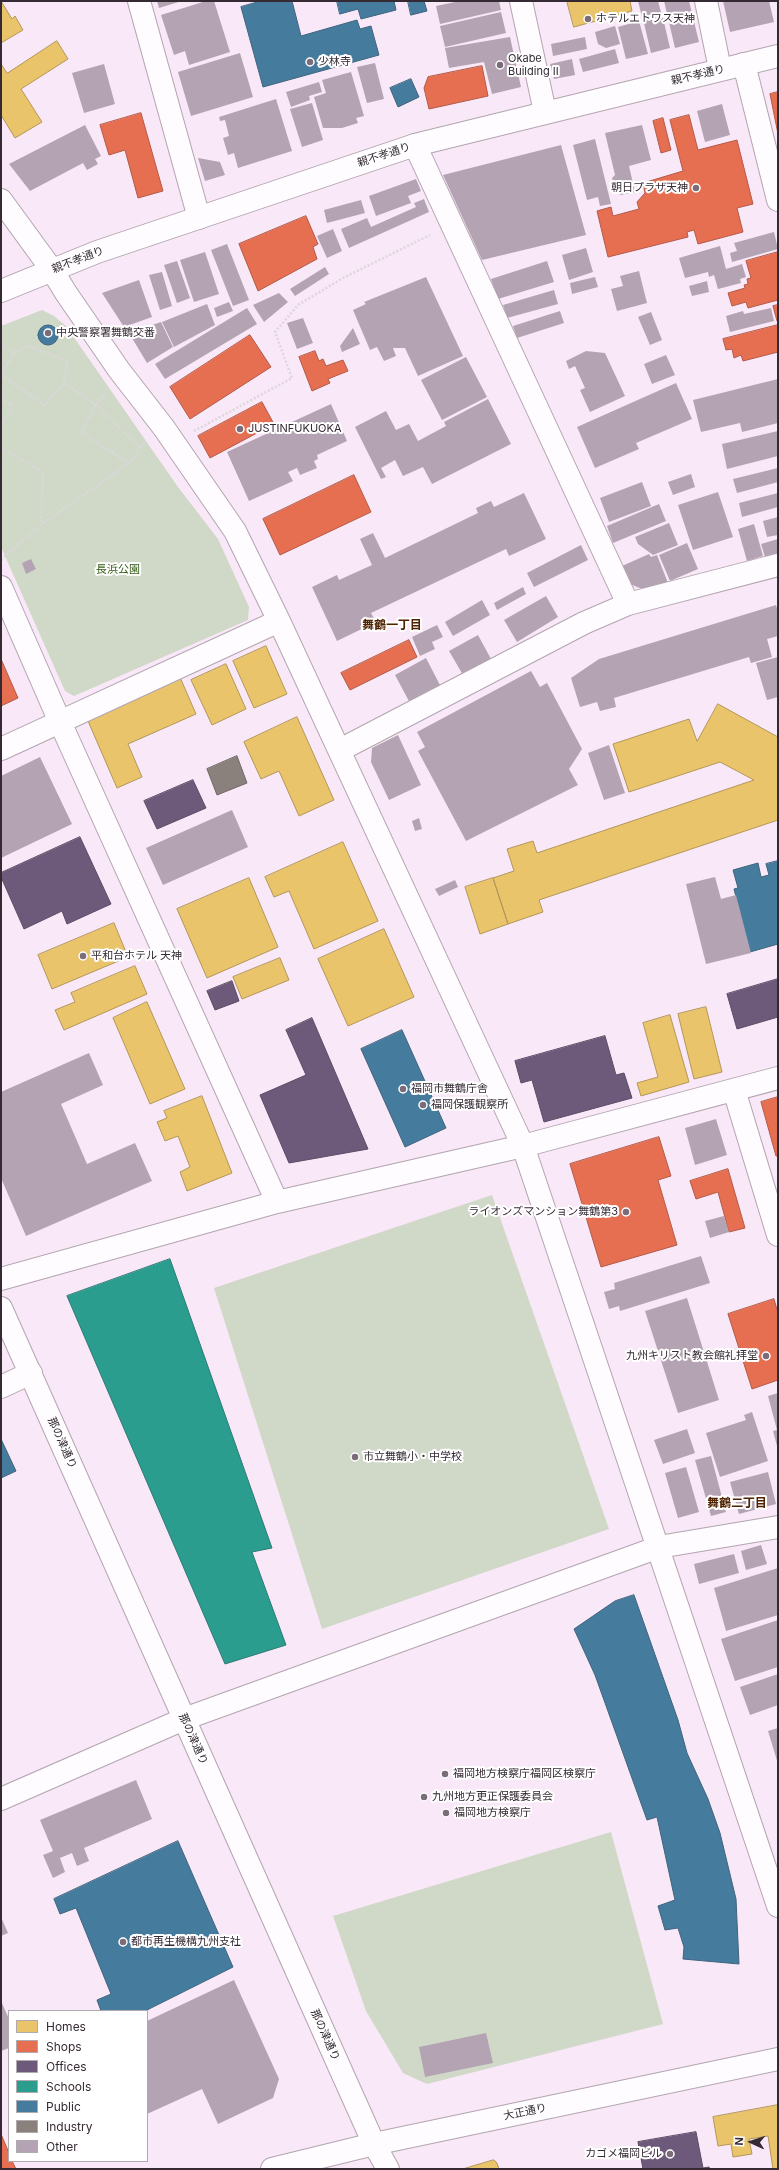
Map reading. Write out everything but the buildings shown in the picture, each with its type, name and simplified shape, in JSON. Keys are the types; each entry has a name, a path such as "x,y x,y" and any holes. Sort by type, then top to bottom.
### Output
{"street":[{"path":"139,1 199,218"},
{"path":"521,1 545,112"},
{"path":"706,1 720,69"},
{"name":"親不孝通り","path":"1,291 97,252 415,145 778,56"},
{"path":"744,64 778,200"},
{"path":"415,145 628,604"},
{"path":"1,200 52,270 119,370 164,428 235,531 340,750 523,1146 659,1547 778,1906"},
{"path":"340,750 584,623 628,604 778,565"},
{"path":"1,587 60,722 276,1202"},
{"path":"1,749 279,621"},
{"path":"1,1279 276,1202 523,1146 778,1078"},
{"path":"734,1090 778,1235"},
{"name":"那の津通り","path":"1,1308 374,2144 388,2169"},
{"path":"1,1387 31,1373"},
{"path":"1,1799 184,1719 659,1547 778,1527"},
{"name":"大正通り","path":"272,2169 374,2144 778,2059"}],"path":[{"path":"192,433 292,378 275,332 298,305 343,278 452,224"},
{"path":"1,344 14,353"},
{"path":"28,346 67,361 64,383 45,405 1,375 14,353 28,346"},
{"path":"119,370 114,384 96,405 81,433 129,463"},
{"path":"64,383 96,405 141,448"},
{"path":"1,399 12,405 1,425"},
{"path":"1,560 41,525 129,463 150,435 164,428"},
{"path":"1,448 43,472 41,525"}],"green space":[{"name":"長浜公園","path":"42,310 54,316 66,326 178,487 218,539 249,607 248,620 74,696 65,691 1,547 1,326"},
{"path":"492,1195 609,1529 322,1629 214,1288"},
{"path":"611,1832 663,2024 427,2084 403,2073 366,2011 333,1916"}],"place":[{"name":"ホテルエトワス天神","path":"588,19"},
{"name":"少林寺","path":"310,62"},
{"name":"Okabe Building II","path":"500,65"},
{"name":"朝日プラザ天神","path":"696,188"},
{"name":"中央警察署舞鶴交番","path":"48,333"},
{"name":"JUSTINFUKUOKA","path":"240,429"},
{"name":"平和台ホテル 天神","path":"83,956"},
{"name":"福岡市舞鶴庁舎","path":"403,1089"},
{"name":"福岡保護観察所","path":"423,1105"},
{"name":"ライオンズマンション舞鶴第3","path":"626,1212"},
{"name":"九州キリスト教会館礼拝堂","path":"766,1356"},
{"name":"市立舞鶴小・中学校","path":"355,1457"},
{"name":"福岡地方検察庁福岡区検察庁","path":"445,1774"},
{"name":"九州地方更正保護委員会","path":"424,1797"},
{"name":"福岡地方検察庁","path":"446,1813"},
{"name":"都市再生機構九州支社","path":"123,1942"},
{"name":"カゴメ福岡ビル","path":"670,2154"}],"district":[{"name":"舞鶴一丁目","path":"392,625"},
{"name":"舞鶴二丁目","path":"737,1503"}]}
